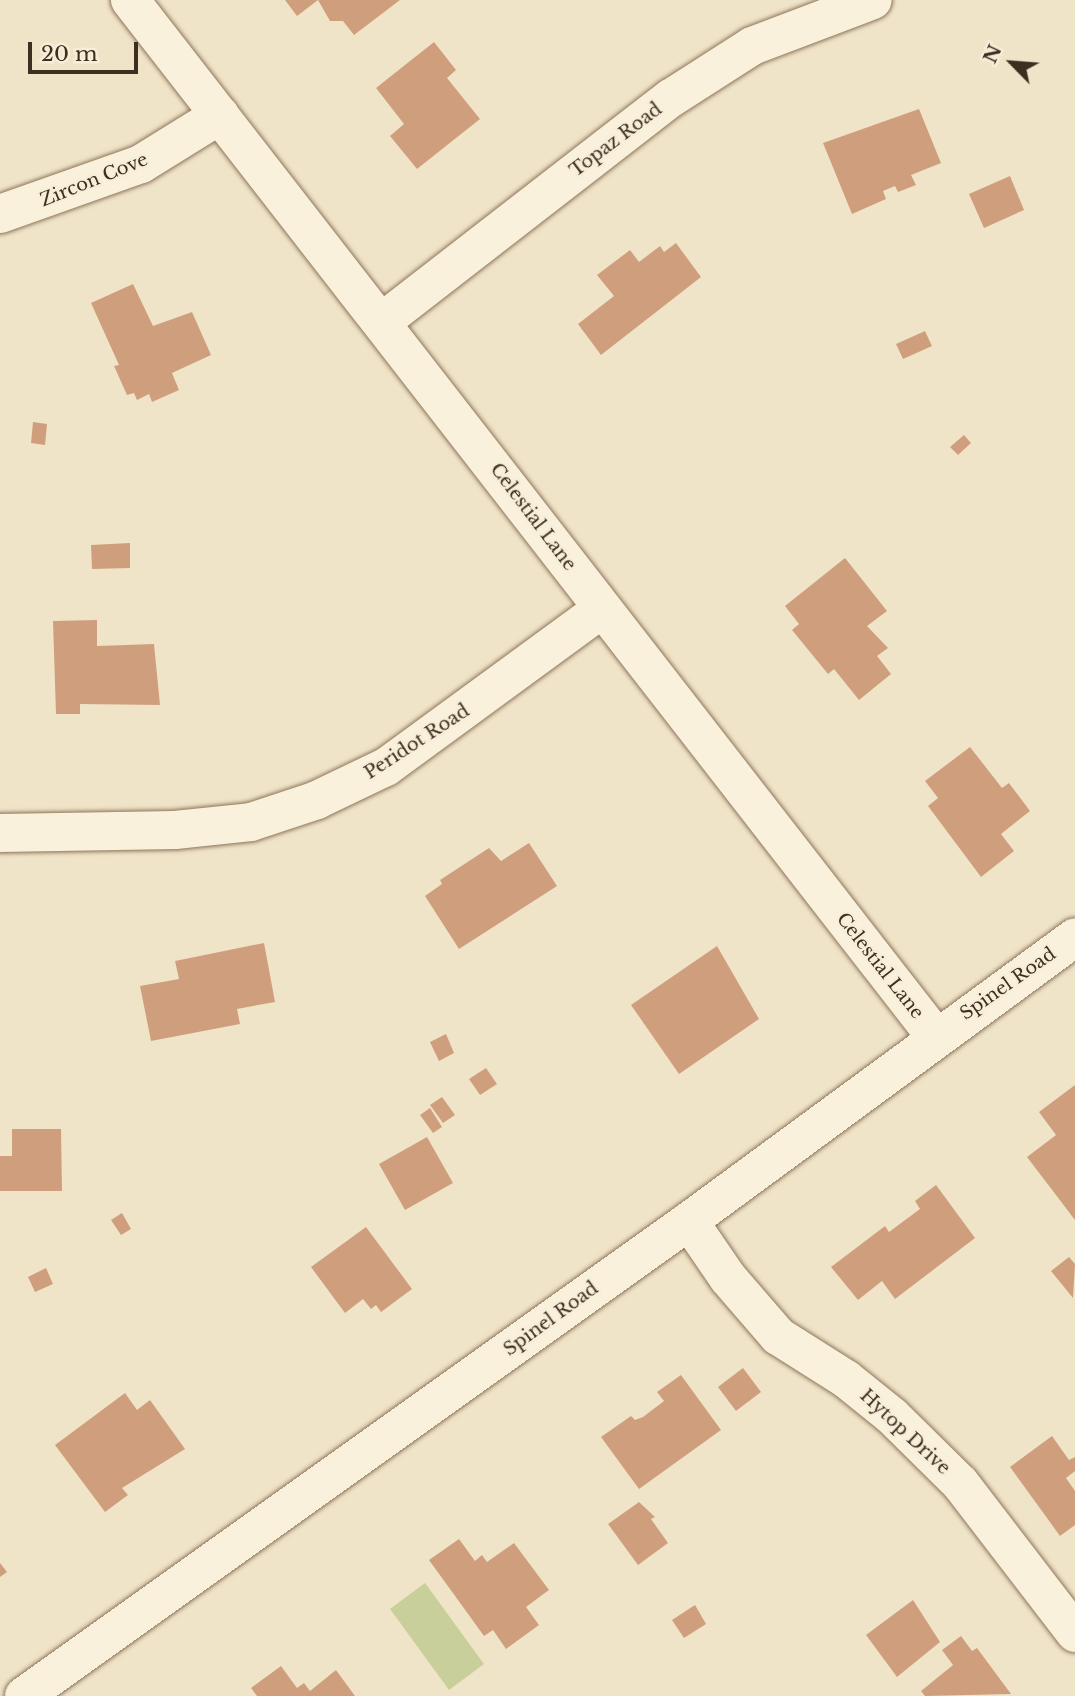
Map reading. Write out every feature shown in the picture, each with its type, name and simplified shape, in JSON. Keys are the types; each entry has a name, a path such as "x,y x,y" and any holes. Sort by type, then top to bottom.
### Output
{"street":[{"name":"Celestial Lane","path":"130,0 383,321 602,609 935,1036"},
{"name":"Topaz Road","path":"383,321 671,98 752,46 873,0"},
{"name":"Zircon Cove","path":"0,214 141,164 220,116"},
{"name":"Peridot Road","path":"0,833 175,830 251,822 317,800 386,767 602,609"},
{"name":"Spinel Road","path":"24,1696 689,1221 935,1036 1075,937"},
{"name":"Hytop Drive","path":"689,1221 729,1278 778,1336 892,1416 960,1483 1075,1633"}],"green space":[{"path":"425,1583 484,1664 449,1690 390,1609"}],"building":[{"path":"285,0 318,0 297,16"},
{"path":"318,0 400,0 354,35 343,21 330,21"},
{"path":"434,42 456,70 447,78 480,119 417,169 390,136 404,124 376,88"},
{"path":"919,109 941,163 911,175 916,185 898,192 895,186 883,191 886,199 852,214 823,143"},
{"path":"1010,176 1024,210 984,228 969,194"},
{"path":"676,243 701,277 601,355 578,324 614,296 597,275 630,250 639,262 660,246 664,252"},
{"path":"133,284 153,326 192,312 211,355 172,373 179,390 152,402 149,394 137,400 134,393 127,395 114,366 119,365 91,303"},
{"path":"925,331 932,346 903,359 896,344"},
{"path":"33,422 47,424 45,445 31,443"},
{"path":"964,435 971,443 958,455 950,447"},
{"path":"130,543 130,568 92,569 91,545"},
{"path":"845,558 887,611 867,626 888,648 877,656 891,674 859,700 834,669 828,674 792,630 799,624 785,606"},
{"path":"97,620 97,646 154,644 160,705 80,704 80,714 56,714 53,621"},
{"path":"970,747 1002,788 1009,783 1030,811 1001,834 1014,851 981,877 928,806 938,798 925,781"},
{"path":"529,843 557,886 459,949 425,896 442,884 440,880 489,848 501,861"},
{"path":"264,943 275,1002 237,1009 240,1024 151,1041 140,986 179,979 175,961"},
{"path":"717,946 759,1019 679,1074 631,1005"},
{"path":"446,1034 454,1053 439,1061 430,1042"},
{"path":"486,1068 497,1084 480,1095 469,1079"},
{"path":"1075,1085 1075,1220 1027,1157 1056,1135 1039,1112"},
{"path":"442,1097 455,1115 443,1123 430,1105"},
{"path":"430,1108 442,1127 433,1133 420,1115"},
{"path":"12,1129 61,1129 62,1191 0,1191 0,1156 12,1156"},
{"path":"427,1137 453,1183 405,1210 379,1164"},
{"path":"936,1185 975,1238 895,1299 882,1281 858,1300 831,1267 885,1226 889,1232 920,1209 915,1201"},
{"path":"122,1213 131,1229 121,1235 111,1220"},
{"path":"366,1227 412,1289 381,1312 376,1305 371,1309 363,1299 345,1313 311,1267"},
{"path":"1069,1257 1075,1264 1073,1298 1051,1271"},
{"path":"46,1268 53,1284 35,1292 28,1277"},
{"path":"743,1368 761,1392 736,1411 718,1387"},
{"path":"681,1375 721,1430 639,1489 601,1437 631,1416 635,1420 643,1417 664,1401 657,1392"},
{"path":"125,1393 137,1410 150,1400 185,1449 122,1488 128,1495 105,1512 55,1445"},
{"path":"1052,1436 1069,1460 1075,1457 1075,1471 1066,1478 1075,1491 1075,1525 1060,1536 1010,1467"},
{"path":"639,1502 655,1517 651,1519 668,1543 638,1565 608,1524"},
{"path":"459,1539 475,1561 482,1555 487,1562 514,1543 549,1590 526,1607 539,1625 506,1649 493,1630 484,1636 429,1560"},
{"path":"0,1563 7,1572 0,1577"},
{"path":"913,1600 940,1642 897,1677 866,1635"},
{"path":"695,1605 706,1624 684,1638 672,1620"},
{"path":"961,1636 972,1651 977,1648 1011,1694 925,1696 921,1691 953,1665 942,1650"},
{"path":"281,1666 297,1688 304,1683 310,1691 336,1670 355,1696 257,1696 251,1688"}]}
